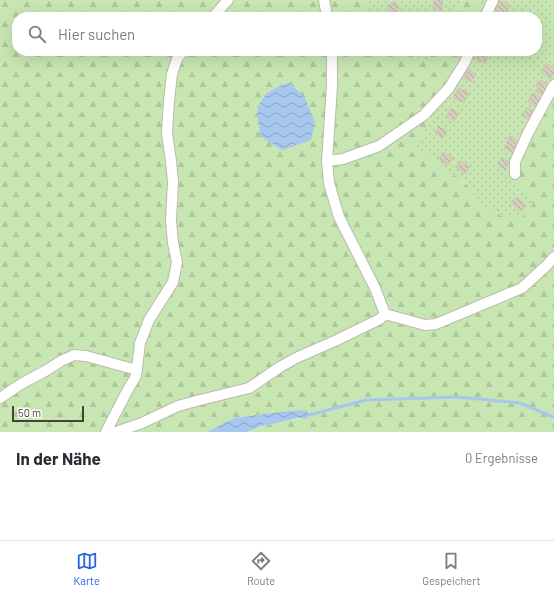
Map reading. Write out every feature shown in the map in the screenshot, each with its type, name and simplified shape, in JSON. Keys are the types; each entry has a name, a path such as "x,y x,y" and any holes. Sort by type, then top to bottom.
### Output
{"lane":[{"path":"217,12 228,0"},
{"path":"324,0 326,12"},
{"path":"487,12 493,0"},
{"path":"106,432 136,376 140,343 149,320 173,282 177,262 173,243 171,220 173,182 167,133 172,74 179,56"},
{"path":"332,56 332,86 327,160 329,183 339,217 375,288 385,314"},
{"path":"327,160 342,159 379,146 424,115 449,88 468,56"},
{"path":"515,174 515,162 554,84"},
{"path":"385,314 425,324 436,324 522,288 554,257"},
{"path":"116,432 142,423 178,406 249,388 291,361 380,319 385,314"},
{"path":"0,398 61,361 74,356 86,356 137,370"}],"green space":[{"path":"0,0 368,0 368,7 364,12 12,12 12,56 412,56 426,61 429,56 459,56 448,83 462,181 469,186 481,205 516,182 516,162 554,89 554,432 247,432 276,422 306,419 297,410 234,418 207,432 0,432"},
{"path":"368,0 462,0 455,12 364,12 368,7"},
{"path":"462,0 481,0 476,12 455,12"},
{"path":"481,0 554,0 554,89 516,162 516,182 533,204 521,218 503,217 481,205 469,186 417,147 448,83 459,56 542,56 542,12 476,12"},
{"path":"412,56 429,56 426,61"}],"water":[{"path":"289,83 304,96 315,122 311,140 282,150 261,137 257,115 258,106 266,94 279,86"},
{"path":"297,410 307,411 309,415 306,419 298,418 262,426 247,432 207,432 234,418"}],"building":[{"path":"434,0 443,0 441,10 433,8"},
{"path":"395,1 399,9 395,12 391,12 387,6"},
{"path":"499,1 510,5 506,12 499,12 495,10"},
{"path":"478,56 488,56 485,63 476,59"},
{"path":"546,63 554,68 551,78 541,73"},
{"path":"468,70 476,74 472,82 464,78"},
{"path":"539,80 548,85 542,95 535,91 538,87 536,86"},
{"path":"459,88 469,93 464,103 453,98"},
{"path":"532,93 541,98 537,107 528,102"},
{"path":"451,108 459,113 454,121 446,117"},
{"path":"526,108 533,111 531,114 533,115 530,120 522,116"},
{"path":"439,126 447,131 443,138 435,133"},
{"path":"510,136 519,141 513,153 504,148"},
{"path":"443,152 453,158 448,165 439,160"},
{"path":"502,158 509,162 505,170 498,165"},
{"path":"460,161 469,167 465,174 456,168"},
{"path":"518,197 526,206 519,212 511,202"}],"waterway":[{"path":"309,415 366,400 457,397 520,403 554,417"}]}
